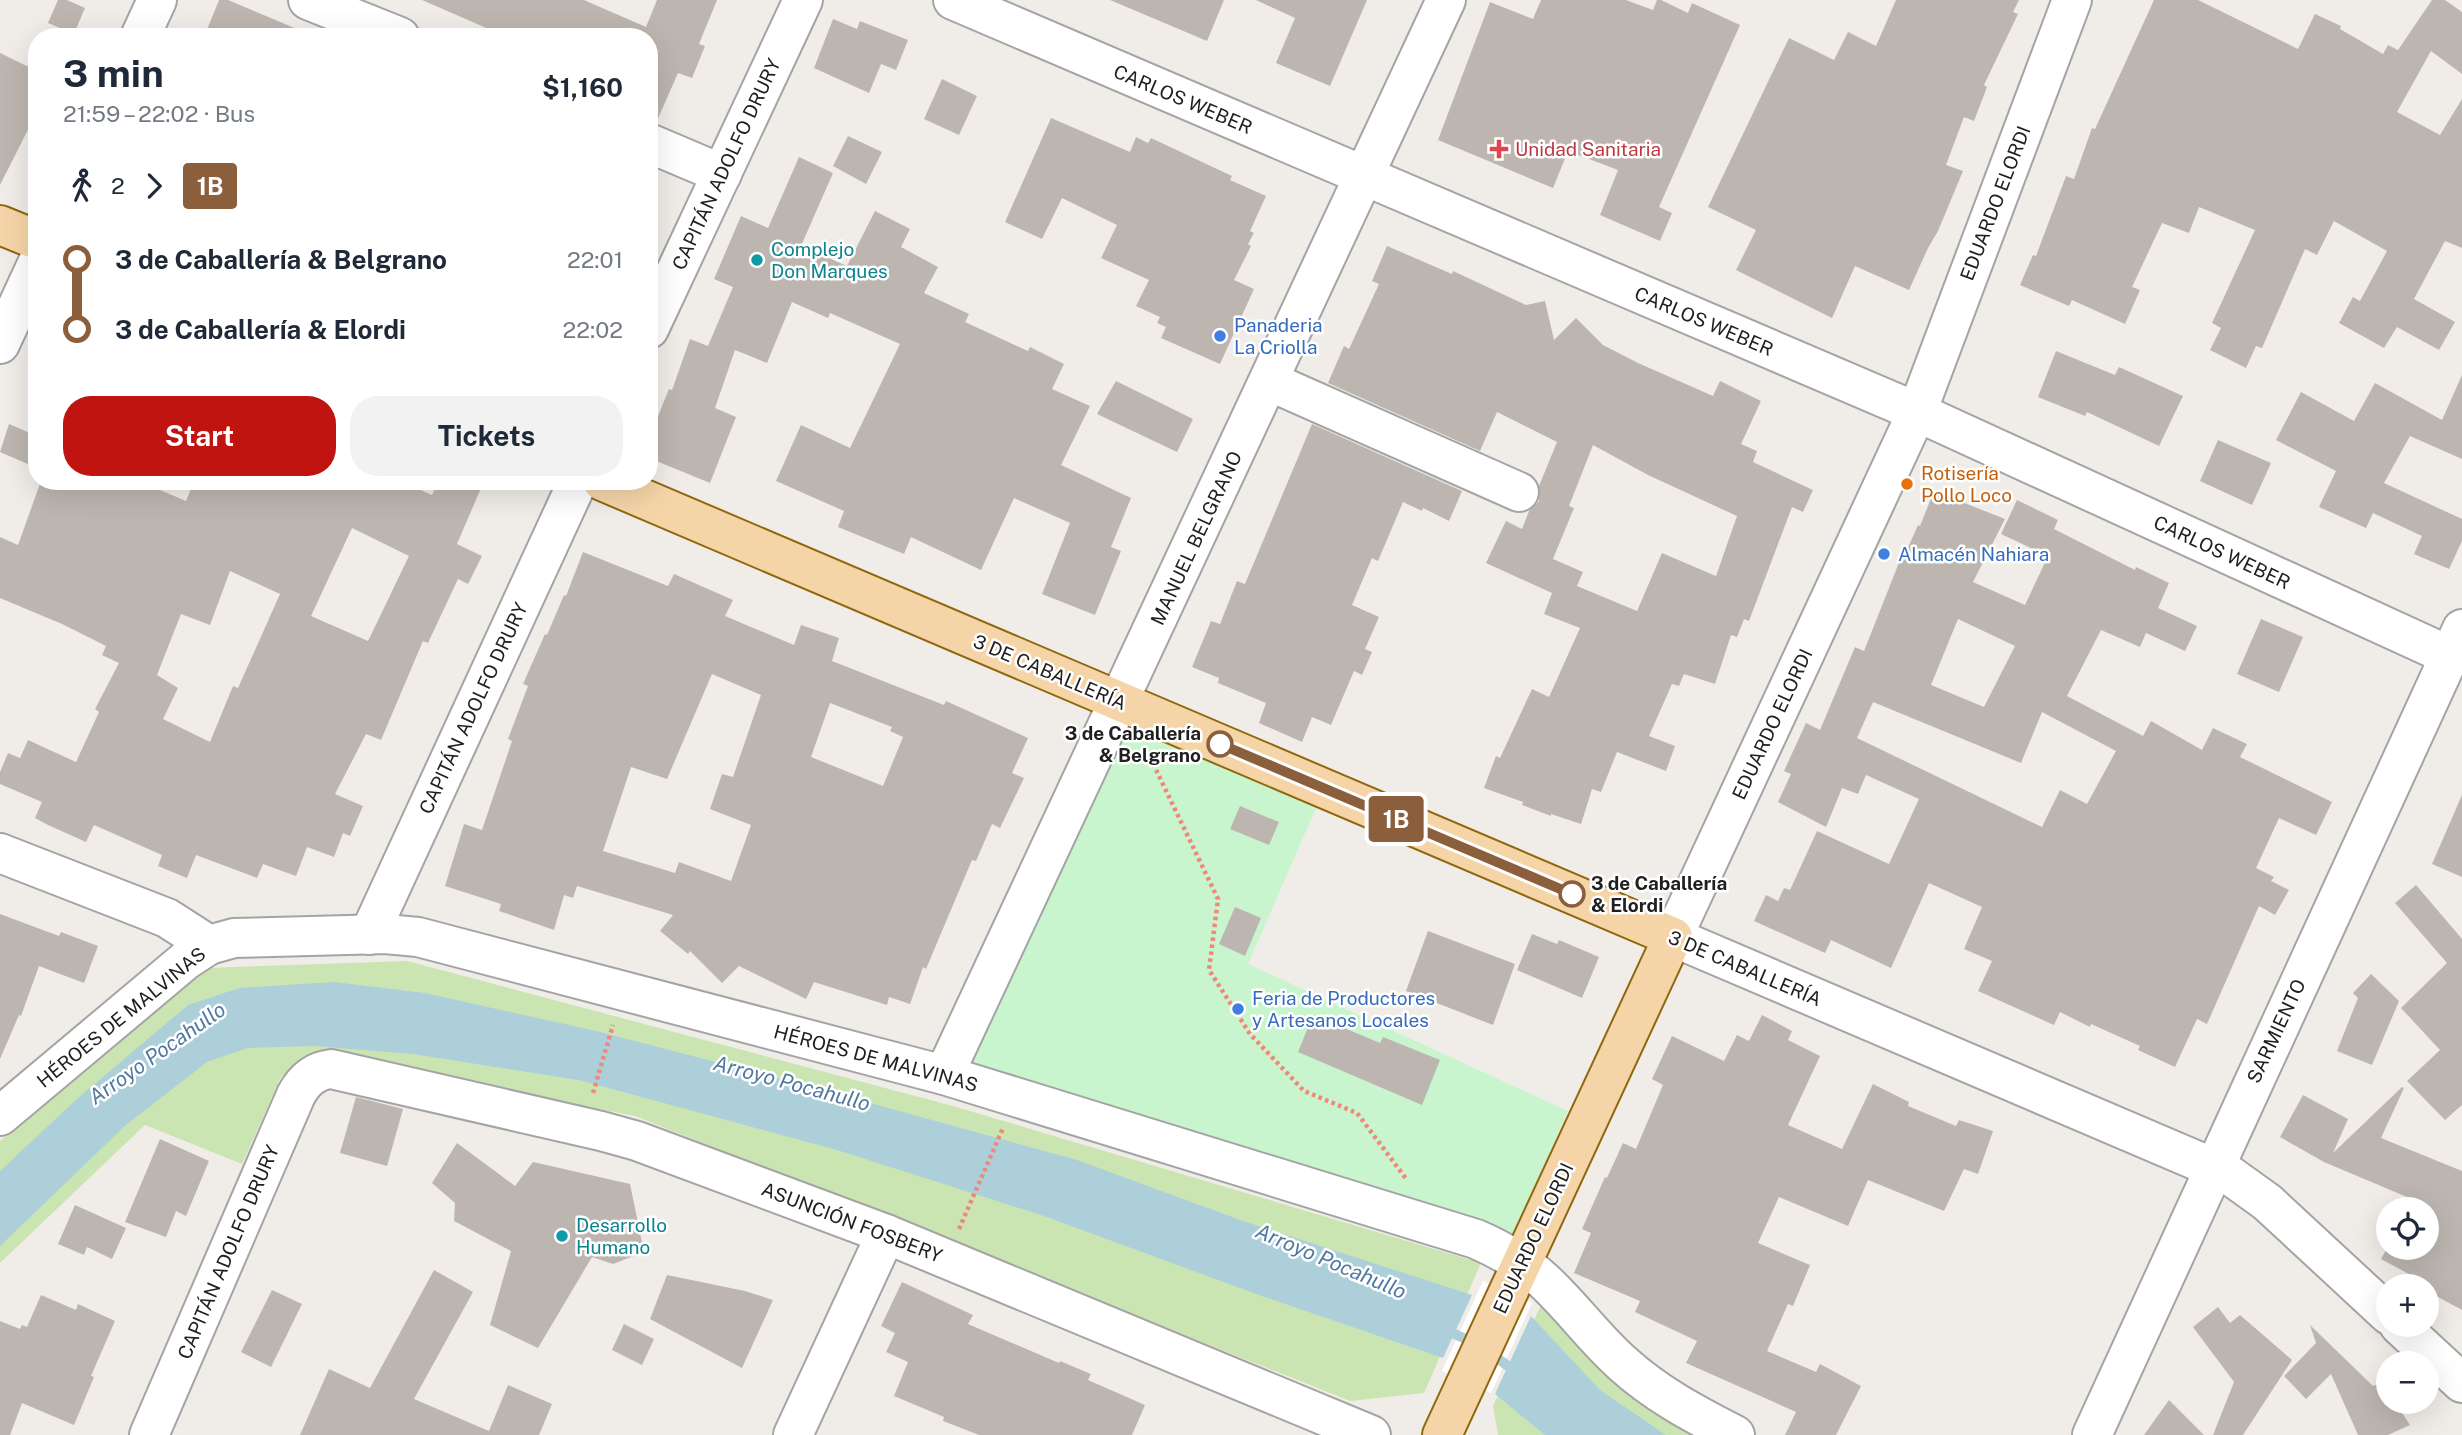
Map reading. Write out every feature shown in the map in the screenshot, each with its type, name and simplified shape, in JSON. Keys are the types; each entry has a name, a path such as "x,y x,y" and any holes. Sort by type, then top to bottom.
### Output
{"main road":[{"path":"0,225 28,236"},
{"name":"3 DE CABALLERÍA","path":"623,490 1673,937"},
{"name":"EDUARDO ELORDI","path":"1442,1435 1673,937"}],"street":[{"path":"144,28 157,0"},
{"path":"308,0 378,28"},
{"name":"CAPITÁN ADOLFO DRURY","path":"658,310 803,0"},
{"name":"CARLOS WEBER","path":"953,0 2456,643"},
{"name":"MANUEL BELGRANO","path":"944,1075 1446,0"},
{"name":"EDUARDO ELORDI","path":"1673,937 1917,412 2072,0"},
{"path":"658,147 722,174"},
{"path":"0,344 28,283"},
{"path":"1269,381 1519,492"},
{"name":"CAPITÁN ADOLFO DRURY","path":"369,935 574,490"},
{"name":"SARMIENTO","path":"2092,1435 2456,643"},
{"path":"0,853 167,918 209,944"},
{"name":"HÉROES DE MALVINAS","path":"0,1116 186,960 209,944 234,938 369,935 401,935 436,941 944,1075 1461,1233 1492,1246 1514,1277 1545,1283 1619,1361 1641,1379 1683,1409 1735,1435"},
{"name":"3 DE CABALLERÍA","path":"1673,937 2213,1167 2255,1192 2376,1303"},
{"name":"ASUNCIÓN FOSBERY","path":"314,1074 323,1070 340,1070 583,1126 646,1144 887,1234 1371,1435"},
{"name":"CAPITÁN ADOLFO DRURY","path":"149,1435 296,1095 314,1074"},
{"path":"793,1435 887,1234"},
{"path":"2412,1337 2462,1383"}],"path":[{"path":"1120,702 1156,768 1218,899 1209,970 1250,1034 1304,1090 1357,1113 1414,1189"},
{"path":"583,1126 623,990"},
{"path":"946,1259 1016,1097"}],"green space":[{"path":"1124,725 1317,806 1248,964 1568,1111 1511,1240 970,1069"},
{"path":"407,961 953,1106 1481,1263 1424,1393 1350,1401 635,1116 318,1054 281,1077 242,1164 145,1125 0,1263 0,1141 207,968"},
{"path":"1544,1299 1722,1435 1498,1435 1493,1406"}],"water":[{"path":"334,982 425,993 596,1031 805,1085 1077,1160 1243,1221 1472,1295 1443,1358 1259,1295 1044,1216 837,1150 579,1080 413,1054 314,1046 248,1048 207,1062 126,1125 0,1246 0,1171 78,1098 188,1005 239,988"},
{"path":"1531,1316 1600,1390 1666,1435 1545,1435 1495,1394"}],"pier":[{"path":"1483,1281 1532,1303 1491,1393 1442,1371"}],"building":[{"path":"58,0 67,0 85,8 77,28 60,28 48,23"},
{"path":"219,0 228,0 295,28 208,28"},
{"path":"422,0 584,0 646,27 657,0 717,0 699,44 705,46 692,78 678,73 658,118 658,28 486,28"},
{"path":"1110,0 1224,0 1207,41"},
{"path":"1256,0 1367,0 1330,86 1276,63 1295,18"},
{"path":"1541,0 1626,0 1653,10 1657,0 1661,0 1688,13 1692,3 1740,25 1659,207 1672,213 1660,241 1600,215 1618,170 1568,151 1553,188 1438,140 1490,2 1533,19"},
{"path":"1896,0 2019,0 2013,12 2018,14 1984,85 1987,87 1974,121 1964,117 1946,165 1963,171 1909,290 1855,266 1832,318 1736,270 1756,230 1708,207 1789,38 1834,60 1848,32 1876,46"},
{"path":"2154,0 2198,0 2298,49 2315,14 2341,26 2340,29 2383,54 2388,45 2398,50 2432,0 2445,0 2462,12 2462,74 2431,51 2397,112 2440,135 2462,99 2462,248 2445,241 2414,299 2455,322 2439,350 2397,327 2384,348 2339,323 2353,297 2360,301 2387,251 2334,221 2317,255 2305,249 2262,348 2256,346 2246,368 2210,350 2221,328 2212,323 2255,230 2199,207 2189,233 2162,223 2132,287 2140,290 2125,324 2072,300 2069,306 2020,285 2033,255 2036,256 2066,176 2074,179 2092,128 2095,129"},
{"path":"833,19 857,29 860,21 908,40 896,70 881,64 869,93 814,68"},
{"path":"0,53 28,67 28,130 0,185"},
{"path":"942,79 977,96 959,135 924,119"},
{"path":"1051,118 1130,152 1136,137 1148,143 1151,138 1232,176 1230,180 1266,196 1250,231 1254,233 1248,244 1251,246 1234,280 1254,289 1220,364 1161,338 1166,327 1157,323 1160,317 1136,306 1149,280 1101,258 1117,225 1062,198 1042,239 1005,222"},
{"path":"848,136 882,152 866,184 833,166"},
{"path":"799,157 833,173 801,246 847,266 875,211 910,229 901,247 938,267 924,293 969,314 965,322 1028,351 1030,347 1064,364 1052,389 1090,406 1061,465 1131,498 1111,547 1121,551 1095,615 1042,594 1070,523 1014,498 981,570 911,537 904,554 838,527 844,511 776,481 801,425 850,448 900,344 830,313 828,318 792,302 767,363 735,350 715,408 736,417 710,483 658,462 658,416 669,389 672,390 690,339 708,346 733,287 714,279 741,216 768,228"},
{"path":"1387,246 1452,274 1453,271 1526,305 1545,301 1554,340 1576,318 1603,345 1713,396 1720,381 1761,401 1741,444 1757,451 1753,462 1813,490 1803,512 1792,507 1749,621 1744,619 1737,637 1731,635 1715,684 1684,674 1679,686 1672,684 1649,736 1675,746 1666,771 1617,752 1601,792 1592,789 1581,824 1551,816 1522,805 1523,802 1484,788 1496,756 1500,758 1532,689 1549,697 1580,628 1544,614 1552,593 1486,563 1506,521 1522,529 1529,511 1539,501 1539,486 1557,442 1497,412 1480,451 1328,383 1344,346 1349,349 1379,284 1372,281","holes":["1593,445 1648,475 1737,516 1716,576 1662,553 1637,611 1577,586 1583,572 1553,559 1574,508 1569,506"]},
{"path":"2056,351 2115,375 2119,367 2183,396 2159,446 2087,412 2085,416 2038,397"},
{"path":"2462,375 2462,459 2410,436 2384,483 2462,519 2462,541 2449,569 2414,554 2422,536 2373,513 2366,528 2319,507 2336,471 2276,440 2301,392 2354,421 2375,383 2442,420"},
{"path":"1116,381 1193,419 1177,452 1097,414"},
{"path":"9,424 28,432 28,464 0,452"},
{"path":"1312,424 1462,491 1449,521 1403,502 1378,561 1372,558 1352,605 1379,617 1365,649 1372,652 1362,675 1354,671 1331,725 1312,717 1302,742 1259,723 1266,703 1218,683 1219,678 1192,667 1211,621 1220,624 1237,581 1245,584"},
{"path":"2218,440 2271,463 2252,505 2200,481"},
{"path":"38,490 160,490 186,501 190,490 421,490 432,495 434,490 480,490 457,544 482,556 468,584 458,579 428,643 423,641 381,740 366,734 335,794 363,806 350,836 343,833 334,857 307,847 296,876 263,864 257,878 196,855 187,878 158,866 162,855 94,825 86,842 48,825 35,818 42,802 0,784 0,772 8,753 20,758 28,740 76,762 99,712 95,709 119,663 102,655 106,646 0,598 0,537 18,545","holes":["352,528 409,556 368,641 311,616","230,571 280,594 238,688 233,686 210,742 163,719 178,688 157,675 181,614 210,625"]},
{"path":"1934,491 2005,519 1973,582 2025,605 2048,556 2001,534 2017,500 2058,520 2054,529 2135,570 2136,567 2169,583 2158,608 2197,626 2185,651 2146,633 2140,647 2101,630 2067,696 2143,736 2151,721 2202,750 2213,728 2247,744 2240,757 2332,802 2316,835 2279,818 2256,868 2274,877 2271,881 2289,890 2275,915 2259,906 2207,1024 2197,1019 2175,1067 2138,1050 2140,1046 2060,1012 2054,1025 1978,991 1992,961 1964,949 1982,907 1929,883 1891,968 1831,940 1825,953 1754,921 1766,895 1778,901 1784,888 1790,890 1817,831 1889,864 1919,799 1866,775 1858,794 1842,788 1826,827 1778,802 1791,774 1784,771 1806,723 1820,730 1855,647 1864,651 1904,550 1906,552 1918,525 1920,526","holes":["1958,619 2015,646 1984,707 1931,685","1873,702 2021,763 2042,712 2116,751 2087,804 2060,790 2042,827 1857,738"]},
{"path":"583,552 668,586 674,574 733,600 725,616 794,645 801,625 839,638 832,661 944,705 946,701 1028,738 1012,773 1024,778 1000,828 992,824 976,861 972,860 926,969 923,967 910,1004 889,997 887,1005 814,982 806,999 739,966 722,983 690,951 688,954 660,931 673,915 577,886 573,898 564,895 554,930 499,911 501,904 445,886 464,824 482,830 512,741 508,739 528,686 523,684 564,595 566,596","holes":["712,674 761,695 733,777 722,774 710,809 751,825 731,881 679,862 675,873 603,851 631,767 667,779","830,703 892,727 890,731 903,737 883,786 811,757"]},
{"path":"2261,619 2303,637 2279,692 2237,674"},
{"path":"2462,795 2462,877 2432,864"},
{"path":"1240,806 1279,822 1269,845 1230,829"},
{"path":"2416,885 2462,939 2462,1105 2445,1120 2407,1081 2440,1050 2401,1008 2447,963 2395,903"},
{"path":"1235,907 1261,918 1245,956 1219,944"},
{"path":"0,914 59,936 61,932 98,946 84,983 39,966 21,1016 19,1015 0,1059"},
{"path":"1428,931 1515,964 1493,1025 1406,991"},
{"path":"1532,934 1557,944 1559,940 1599,957 1582,998 1517,970"},
{"path":"2371,974 2399,1001 2372,1065 2337,1051 2358,998 2353,993"},
{"path":"1313,1015 1380,1043 1383,1037 1440,1060 1422,1105 1298,1052"},
{"path":"1762,1015 1792,1031 1788,1040 1820,1056 1788,1125 1842,1149 1873,1084 1909,1102 1908,1106 1956,1126 1959,1120 1993,1131 1978,1174 1964,1169 1944,1211 1868,1180 1848,1226 1779,1197 1758,1243 1810,1265 1793,1306 1788,1304 1767,1351 1816,1372 1820,1364 1861,1386 1836,1435 1785,1435 1796,1412 1686,1363 1697,1341 1635,1312 1640,1301 1574,1273 1591,1233 1582,1229 1605,1177 1607,1178 1623,1143 1636,1149 1663,1085 1652,1079 1672,1036 1724,1061 1737,1035 1749,1041"},
{"path":"2404,1088 2381,1138 2462,1171 2462,1310 2439,1298 2439,1274 2409,1274 2383,1260 2439,1260 2439,1197 2407,1197 2324,1162 2280,1137 2303,1095 2348,1119 2333,1153"},
{"path":"356,1097 403,1109 387,1166 340,1153"},
{"path":"160,1139 209,1161 186,1216 176,1211 166,1237 125,1222"},
{"name":"Desarrollo Humano","path":"457,1143 515,1186 533,1162 630,1184 644,1252 613,1264 592,1257 538,1348 490,1325 511,1251 454,1221 455,1203 432,1183"},
{"path":"75,1205 126,1228 112,1259 87,1247 84,1255 58,1244"},
{"path":"434,1270 473,1292 414,1399 489,1431 508,1385 552,1404 539,1435 300,1435 329,1369 370,1388"},
{"path":"667,1275 745,1291 773,1300 742,1368 650,1319"},
{"path":"902,1282 973,1315 968,1324 1091,1374 1088,1380 1145,1405 1132,1435 979,1435 943,1421 944,1417 894,1396 908,1362 886,1352 895,1333 881,1326"},
{"path":"272,1290 302,1304 271,1367 241,1352"},
{"path":"41,1295 76,1310 78,1304 115,1321 91,1376 94,1377 74,1425 22,1403 10,1435 0,1435 0,1321 20,1329 22,1325 27,1327"},
{"path":"2218,1307 2230,1323 2240,1315 2292,1360 2243,1435 2213,1435 2234,1382 2193,1327"},
{"path":"624,1324 654,1339 642,1365 612,1350"},
{"path":"2310,1325 2373,1386 2376,1385 2376,1414 2403,1414 2410,1425 2388,1435 2358,1435 2331,1374 2306,1399 2284,1376 2316,1343"},
{"path":"2169,1400 2204,1435 2144,1435"}],"waterway":[{"name":"Arroyo Pocahullo","path":"1442,1328 1476,1344"},
{"name":"Arroyo Pocahullo","path":"1489,1352 1516,1372"}],"bus line":[{"name":"1B","path":"1220,744 1572,894"}],"place":[{"name":"Unidad Sanitaria","path":"1499,149"},
{"name":"Complejo Don Marques","path":"757,260"},
{"name":"Panaderia La Criolla","path":"1220,336"},
{"name":"Rotisería Pollo Loco","path":"1907,484"},
{"name":"Almacén Nahiara","path":"1884,554"},
{"name":"3 de Caballería & Belgrano","path":"1220,744"},
{"name":"3 de Caballería & Elordi","path":"1572,894"},
{"name":"Feria de Productores y Artesanos Locales","path":"1238,1009"},
{"name":"Desarrollo Humano","path":"562,1236"}]}
